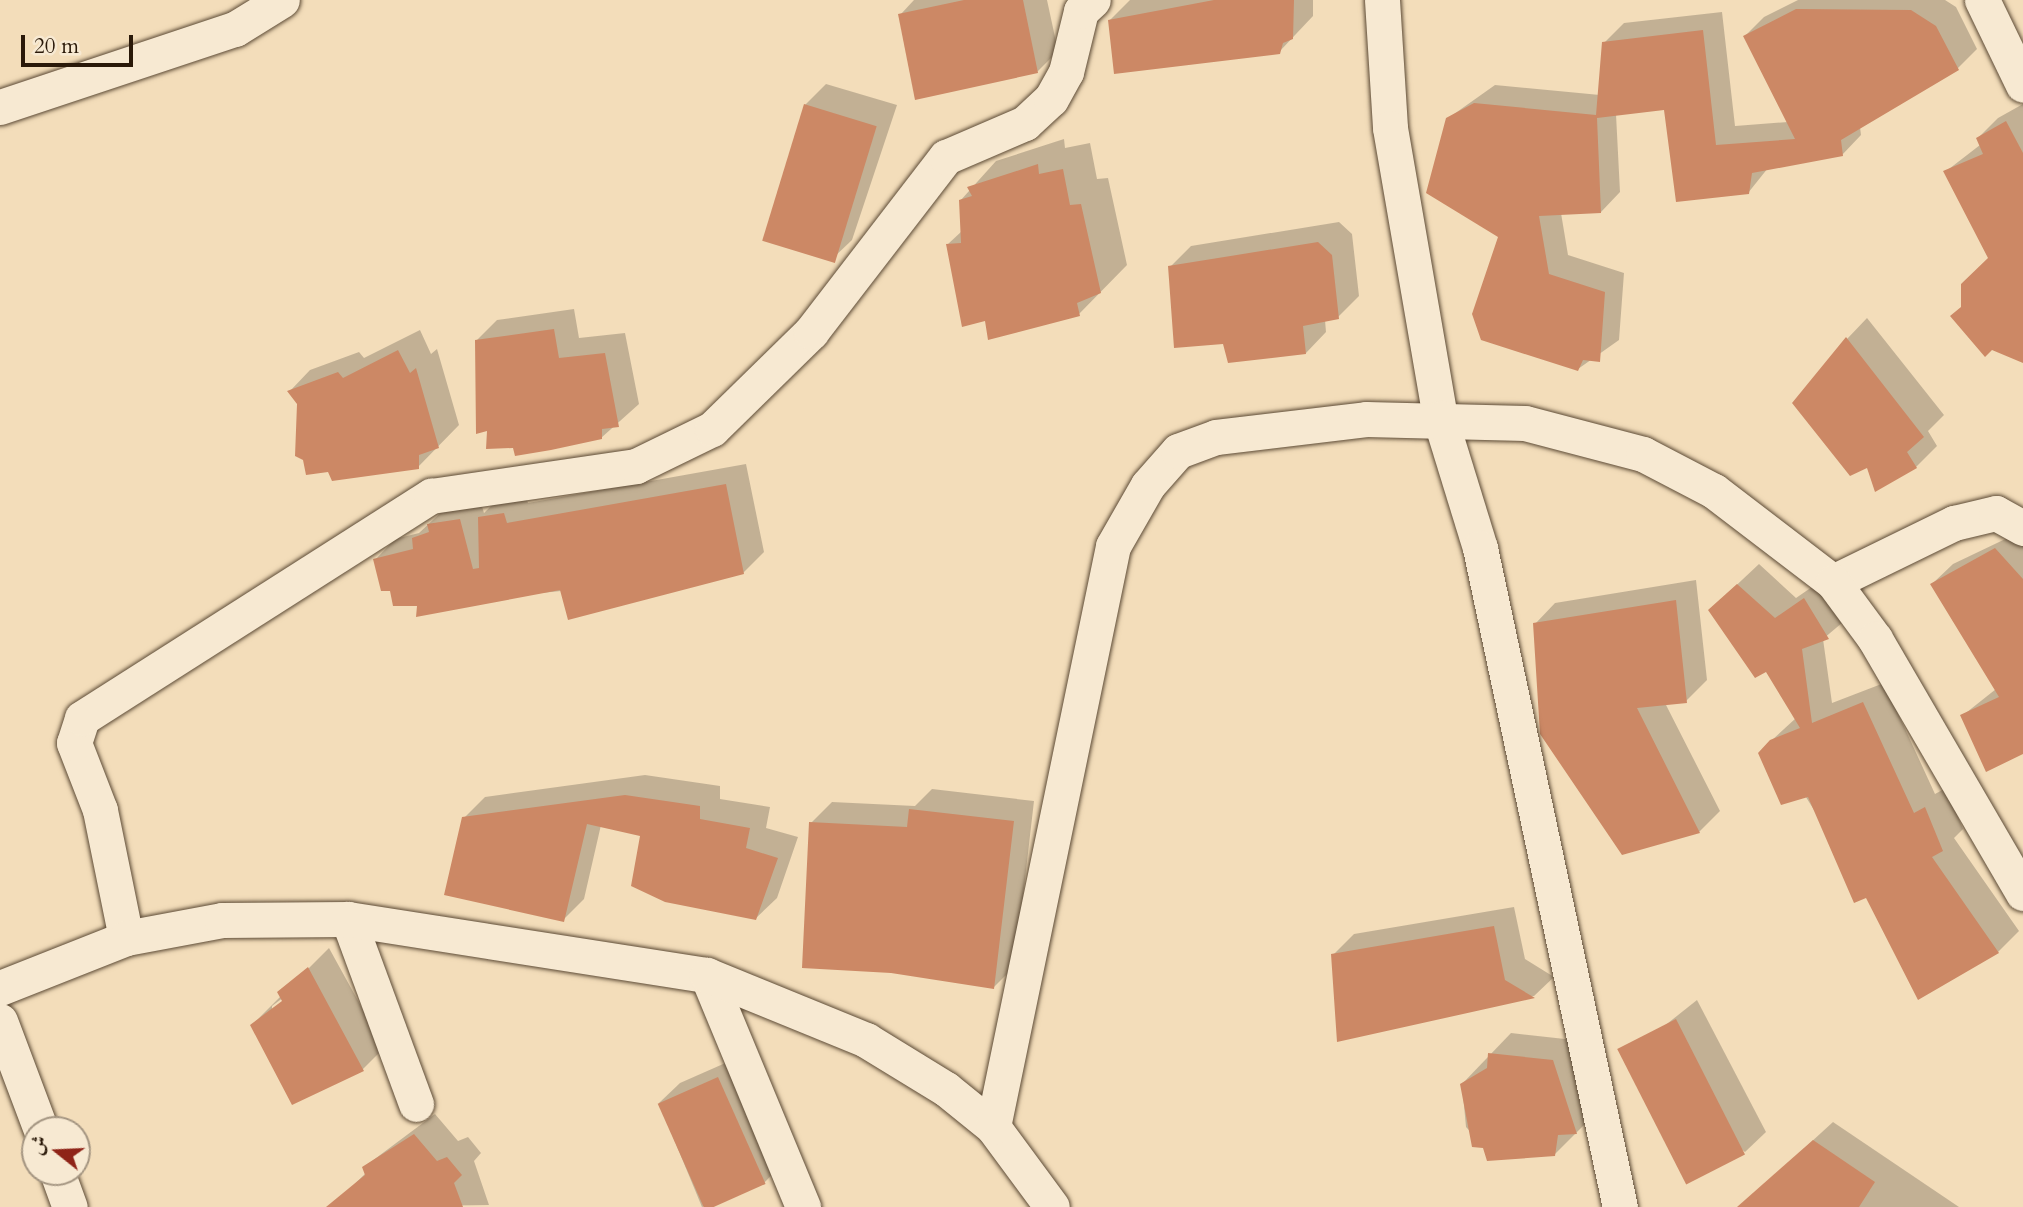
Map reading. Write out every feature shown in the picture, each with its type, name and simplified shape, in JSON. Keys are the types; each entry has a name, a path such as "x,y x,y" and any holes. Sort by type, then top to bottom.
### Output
{"street":[{"path":"0,107 235,29 282,0"},
{"path":"126,938 100,810 74,743 82,719 431,496 636,466 712,429 811,332 946,157 1025,123 1051,99 1066,72 1081,11 1093,0"},
{"path":"1382,0 1390,128 1440,418 1480,548 1620,1207"},
{"path":"1982,0 2023,85"},
{"path":"993,1127 1114,547 1148,485 1178,451 1216,437 1366,419 1440,418 1525,423 1643,454 1714,491 1833,582 1875,639 2023,893"},
{"path":"1833,582 1954,523 1996,513 2023,528"},
{"path":"348,919 416,1104"},
{"path":"0,988 126,938 222,920 348,919 707,975 866,1040 993,1127 1052,1207"},
{"path":"707,975 803,1207"},
{"path":"0,1021 36,1116"},
{"path":"62,1186 70,1207"}],"building":[{"path":"964,0 1023,0 1038,73 915,100 898,14"},
{"path":"1214,0 1294,0 1293,39 1283,43 1280,54 1114,74 1108,20"},
{"path":"1796,9 1911,10 1936,26 1959,70 1841,140 1843,156 1752,173 1749,194 1676,202 1664,110 1597,118 1601,213 1539,216 1549,274 1605,292 1600,362 1583,360 1578,371 1481,340 1472,314 1498,237 1426,193 1446,118 1474,103 1596,115 1602,42 1703,30 1716,145 1795,139 1743,36"},
{"path":"804,104 877,126 835,263 762,241"},
{"path":"2006,121 2023,153 2023,363 1992,350 1985,357 1950,316 1961,307 1961,284 1988,258 1943,171 1983,154 1976,138"},
{"path":"1038,164 1039,174 1063,169 1070,205 1081,204 1101,293 1077,303 1080,316 988,340 985,321 962,327 946,244 961,243 959,200 972,196 967,187"},
{"path":"1318,242 1332,255 1339,319 1303,326 1306,354 1228,363 1223,344 1174,348 1168,266"},
{"path":"554,329 559,358 605,353 619,427 602,429 602,439 515,456 513,448 486,449 487,431 476,434 475,340"},
{"path":"1846,337 1924,437 1907,452 1917,468 1875,492 1867,468 1850,476 1792,403"},
{"path":"398,350 410,373 416,368 439,448 419,455 419,469 332,481 328,472 306,475 303,460 295,456 297,404 287,391 338,372 343,378"},
{"path":"726,484 744,574 568,620 560,590 416,617 417,606 393,606 390,591 381,591 373,559 413,549 412,538 429,532 427,524 460,519 473,569 479,568 478,517 504,513 507,523"},
{"path":"1995,548 2023,579 2023,754 1986,772 1960,715 1999,697 1930,584"},
{"path":"1737,584 1775,618 1804,598 1829,639 1802,649 1812,723 1863,702 1914,813 1925,807 1943,851 1932,857 1999,953 1918,1000 1866,898 1854,903 1808,797 1781,805 1758,753 1770,740 1800,728 1766,672 1755,678 1708,610"},
{"path":"1676,600 1687,703 1637,708 1700,833 1622,855 1540,734 1533,623"},
{"path":"625,795 700,806 700,819 750,828 746,848 778,858 756,920 665,902 631,886 640,836 587,824 564,922 444,895 462,817"},
{"path":"909,809 1014,821 994,989 891,973 802,968 809,822 907,827"},
{"path":"1494,926 1505,980 1535,998 1337,1042 1331,954"},
{"path":"308,967 364,1071 292,1105 250,1025 282,1001 277,992"},
{"path":"1676,1019 1745,1154 1686,1184 1617,1049"},
{"path":"1488,1053 1553,1060 1577,1134 1558,1135 1555,1156 1487,1161 1483,1148 1472,1147 1460,1084 1487,1068"},
{"path":"718,1077 766,1184 714,1207 704,1207 658,1104"},
{"path":"414,1134 437,1161 447,1157 462,1175 454,1183 463,1207 326,1207 365,1175 362,1167"},
{"path":"1813,1140 1875,1182 1859,1207 1737,1207"}]}
